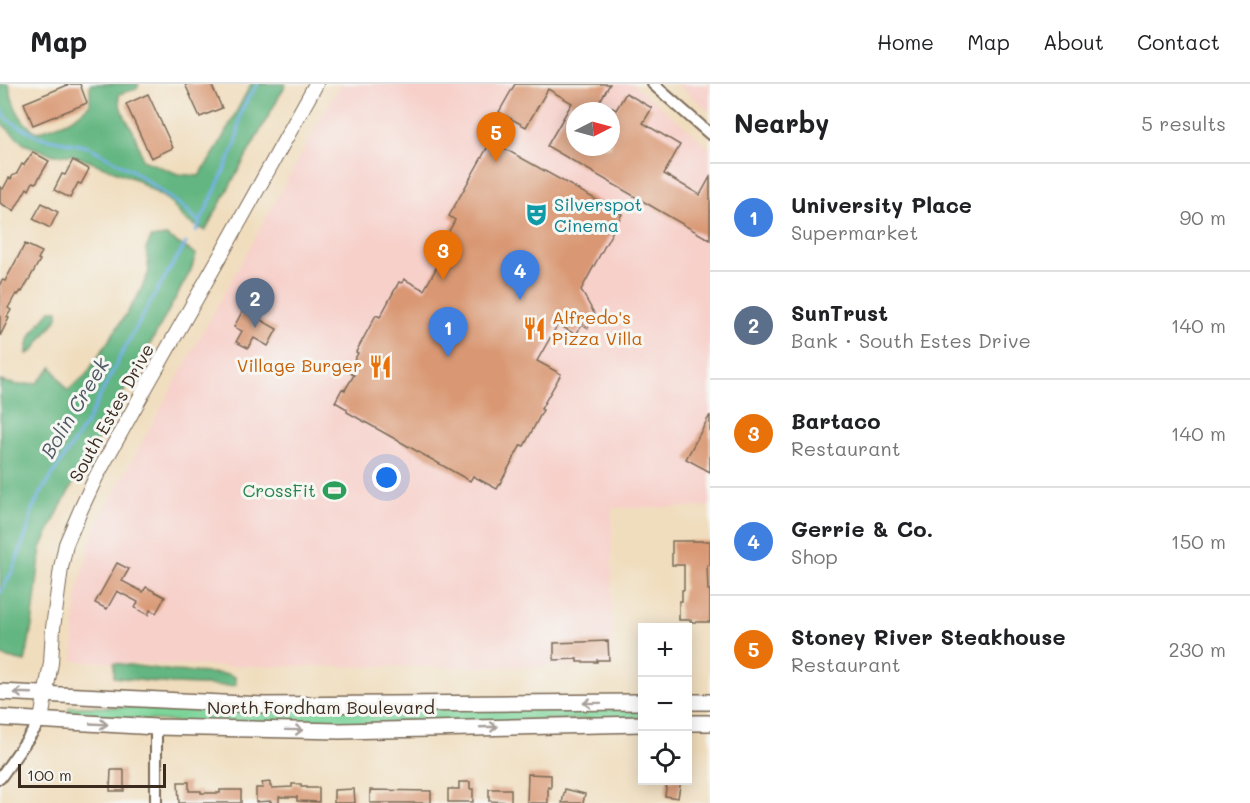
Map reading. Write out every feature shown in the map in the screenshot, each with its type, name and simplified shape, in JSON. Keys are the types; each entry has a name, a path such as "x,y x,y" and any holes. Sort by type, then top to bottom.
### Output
{"highway":[{"name":"North Fordham Boulevard","path":"0,692 264,705 638,702"},
{"path":"692,702 710,702"},
{"name":"North Fordham Boulevard","path":"0,718 156,727 340,731 638,724"},
{"path":"692,723 710,723"}],"main road":[{"name":"South Estes Drive","path":"41,720 51,663 61,568 66,544 81,509 141,394 316,84"}],"street":[{"path":"653,84 666,88 710,134"},
{"name":"South Estes Drive","path":"0,778 41,720"},
{"path":"156,727 156,803"}],"shaded area":[{"path":"340,84 632,84 710,149 710,507 612,508 612,667 214,666 73,661 79,585 100,518"},
{"path":"677,84 710,84 710,112 701,104"}],"green space":[{"path":"0,84 9,84 17,112 25,123 37,132 66,122 84,110 90,104 90,84 139,84 137,89 119,94 119,99 121,109 133,131 143,160 178,174 199,176 215,152 251,84 286,84 205,231 185,220 168,200 135,179 73,155 54,155 24,144 0,122"},
{"path":"166,236 196,254 191,270 62,504 41,548 32,626 25,662 8,658 0,654 0,381 18,385 37,383 52,367 67,391 86,375 138,296 149,272 146,249 151,238"},
{"path":"51,310 58,310 58,317 33,351 27,354 31,336"},
{"path":"114,663 174,671 228,674 235,677 236,685 172,684 114,677"},
{"path":"70,707 638,707 638,718 363,725 240,725 77,716 68,710"}],"building":[{"path":"70,84 80,84 87,103 33,125 24,103"},
{"path":"185,84 211,84 222,108 200,117"},
{"path":"515,84 610,84 600,101 602,102 570,102 548,89 526,127 499,112"},
{"path":"626,93 652,108 643,123 680,145 664,174 700,195 710,177 710,240 547,146 566,113 566,156 620,156 620,103"},
{"path":"148,94 173,148 151,158 126,104"},
{"path":"491,141 622,214 581,290 595,315 588,328 582,324 576,335 558,324 537,361 561,374 524,446 521,445 497,489 473,476 470,481 347,412 347,409 335,402 354,375 348,372 358,353 356,352 376,315 380,317 399,282 402,283 404,279 424,290 453,238 447,235 455,220 449,216"},
{"path":"33,152 49,161 36,183 33,182 29,190 27,188 14,211 0,203 0,187 3,189 9,178 11,179 17,173"},
{"path":"73,160 89,169 70,198 54,190 62,174 65,175"},
{"path":"42,203 58,212 50,228 33,219"},
{"path":"25,244 42,252 38,259 40,260 22,292 16,294 8,308 11,310 7,317 9,318 0,336 0,284 2,280 5,281"},
{"path":"243,310 277,329 268,346 254,338 248,348 236,342 242,331 234,327"},
{"path":"710,415 710,472 686,459"},
{"path":"672,541 710,541 710,565 707,565 710,622 679,620 679,601 682,601 682,590 684,590 684,565 672,565"},
{"path":"117,563 129,569 122,581 143,592 146,587 165,597 156,613 150,610 148,615 135,608 138,602 117,591 107,609 95,603"},
{"path":"608,641 609,660 577,662 577,659 554,660 554,643"},
{"path":"111,770 124,770 124,791 110,791"},
{"path":"528,774 551,775 548,803 527,803"},
{"path":"178,782 189,782 189,791 201,791 201,793 241,790 241,803 179,803"},
{"path":"270,782 272,788 301,784 301,787 319,788 319,802 297,801 297,797 279,797 279,803 256,802 256,788 263,788 262,783"},
{"path":"459,782 470,782 470,789 473,789 473,802 448,802 448,789 459,789"},
{"path":"666,785 680,785 678,798 665,796"},
{"path":"354,789 355,803 334,803 334,790"},
{"path":"489,789 511,789 511,802 489,801"},
{"path":"565,789 585,794 583,803 562,803"},
{"path":"370,790 431,791 431,803 370,803"}],"waterway":[{"name":"Bolin Creek","path":"196,231 236,144 241,112 258,84"},
{"path":"0,107 8,120 39,137 89,147 133,171 186,209 200,223"},
{"name":"Bolin Creek","path":"0,593 13,570 29,526 32,510 40,494 87,422 122,353 186,243"}],"place":[{"name":"Stoney River Steakhouse","path":"496,162"},
{"name":"Silverspot Cinema","path":"536,215"},
{"name":"Bartaco","path":"443,280"},
{"name":"Gerrie & Co.","path":"520,300"},
{"name":"SunTrust","path":"255,328"},
{"name":"Alfredo's Pizza Villa","path":"534,328"},
{"name":"University Place","path":"448,357"},
{"name":"Village Burger","path":"380,366"},
{"name":"CrossFit","path":"334,491"}]}
